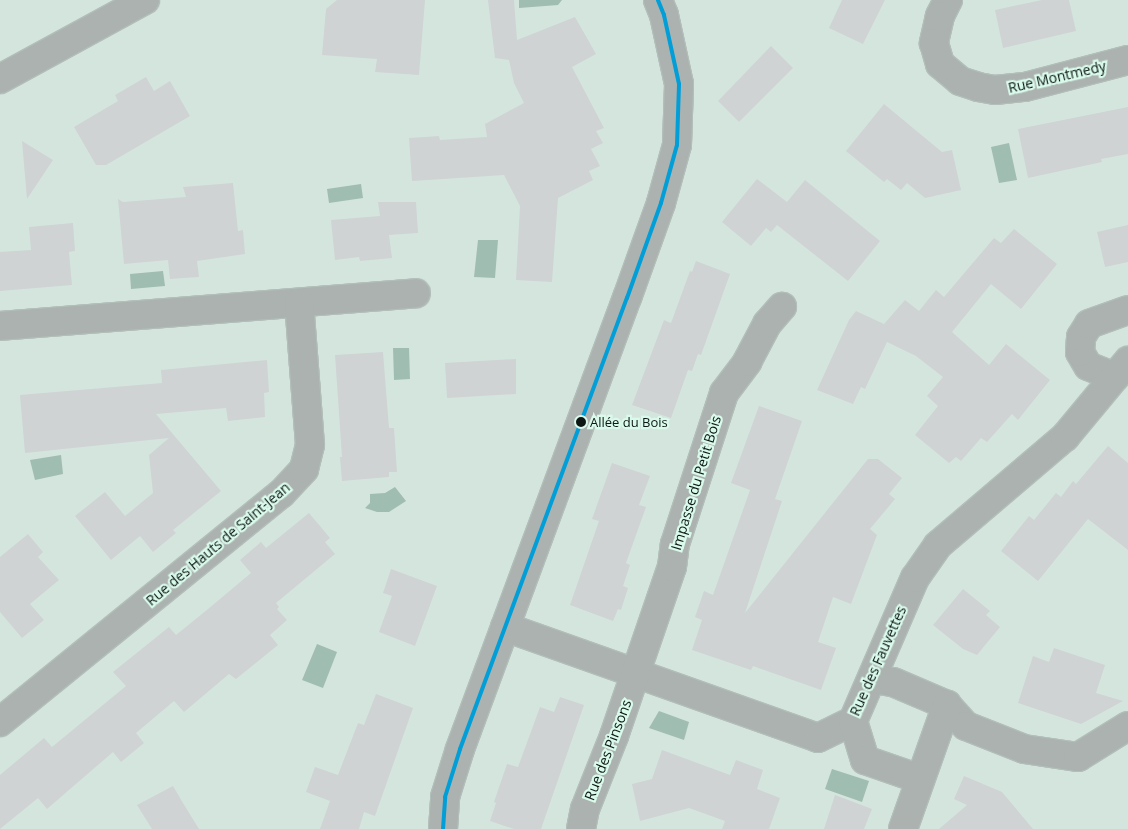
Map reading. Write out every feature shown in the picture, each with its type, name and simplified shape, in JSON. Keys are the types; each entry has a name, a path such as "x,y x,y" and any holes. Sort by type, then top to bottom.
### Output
{"street":[{"path":"0,78 145,0"},
{"path":"442,829 445,798 460,749 627,298 661,203 677,145 680,84 664,16 658,0"},
{"name":"Rue Montmedy","path":"948,0 940,16 934,43 940,64 960,81 995,90 1024,87 1128,60"},
{"path":"0,326 416,293"},
{"name":"Rue des Hauts de Saint-Jean","path":"0,722 274,500 304,469 310,445 299,303"},
{"name":"Impasse du Petit Bois","path":"637,672 672,566 675,544 724,393 747,362 766,324 782,307"},
{"name":"Rue des Fauvettes","path":"1122,369 1088,366 1080,352 1081,336 1089,324 1128,310"},
{"name":"Rue des Fauvettes","path":"505,627 637,672 818,738 853,721 873,679 885,645 915,578 938,545 1065,437 1122,369"},
{"name":"Rue des Pinsons","path":"581,829 585,809 637,672"},
{"path":"873,679 893,682 946,705 966,726 1024,749 1078,757 1128,726"},
{"path":"902,829 946,705"},
{"path":"853,721 865,760 920,779"}],"shaded area":[{"path":"519,0 562,0 558,5 519,8"},
{"path":"1009,143 1017,180 999,183 991,147"},
{"path":"361,184 363,198 329,203 327,189"},
{"path":"478,240 498,240 495,278 474,277"},
{"path":"163,271 165,286 131,289 130,274"},
{"path":"393,348 409,348 410,379 394,380"},
{"path":"61,455 63,474 35,480 30,460"},
{"path":"395,487 406,501 389,512 377,512 365,508 370,503 370,494 385,493"},
{"path":"317,644 337,652 323,688 302,680"},
{"path":"659,711 689,722 684,740 649,728"},
{"path":"832,769 869,781 862,802 825,789"}],"building":[{"path":"337,0 425,0 419,75 375,72 377,59 322,55 326,9"},
{"path":"488,0 514,0 517,40 575,17 596,54 572,67 604,128 596,131 603,143 591,149 600,166 589,171 593,180 558,198 552,282 516,280 520,206 504,175 412,181 409,138 439,136 440,140 487,137 485,124 524,103 514,83 509,60 495,58"},
{"path":"842,0 885,0 863,44 829,28"},
{"path":"1042,0 1069,0 1076,31 1003,48 995,10"},
{"path":"771,46 793,68 739,122 718,101"},
{"path":"146,77 154,91 170,81 190,116 106,165 96,165 74,127 118,101 115,95"},
{"path":"884,104 942,152 952,150 961,190 925,198 907,183 901,190 887,179 884,182 846,151"},
{"path":"1128,107 1128,154 1101,159 1102,162 1028,178 1018,129"},
{"path":"22,141 53,160 27,199"},
{"path":"757,179 787,202 805,180 880,241 848,281 777,225 771,232 766,228 751,246 722,222"},
{"path":"233,183 238,231 243,230 245,254 197,261 199,277 170,279 168,260 124,264 118,199 123,202 186,197 183,187"},
{"path":"378,202 416,202 418,233 389,235 392,258 360,261 359,257 335,260 331,220 380,216"},
{"path":"73,223 75,251 69,252 72,285 0,291 0,252 31,250 29,227"},
{"path":"1128,225 1128,262 1105,267 1097,232"},
{"path":"1014,229 1057,264 1021,309 991,284 952,332 989,365 1006,344 1050,380 1018,420 1012,414 987,442 981,438 961,461 956,457 949,463 915,435 938,406 927,396 943,377 916,356 887,342 865,389 861,387 853,404 817,390 849,320 856,311 884,324 905,300 919,311 936,290 944,297 994,238 1001,243"},
{"path":"696,261 730,274 701,355 698,354 692,371 688,370 671,418 632,405 664,320 671,323 690,271 692,272"},
{"path":"383,352 389,428 394,428 397,472 389,472 389,477 342,481 335,355"},
{"path":"516,359 516,394 447,398 445,363"},
{"path":"267,360 269,392 264,393 265,417 228,421 226,408 156,414 221,491 173,530 176,533 153,552 140,536 111,560 75,516 105,492 125,516 153,493 149,455 169,438 25,453 20,395 162,383 161,370"},
{"path":"759,406 802,421 775,499 782,501 745,613 868,459 878,459 902,478 889,494 895,499 870,529 877,535 851,604 833,597 818,642 836,648 821,690 753,666 751,670 692,650 702,620 695,617 704,591 713,595 750,490 731,483"},
{"path":"1108,446 1128,463 1128,550 1088,519 1038,581 1001,551 1029,516 1034,520 1056,493 1061,497 1073,481 1076,484"},
{"path":"612,463 650,476 639,505 646,507 626,563 630,565 623,586 628,588 621,610 618,609 613,621 570,605 599,521 592,519"},
{"path":"309,513 330,538 325,542 335,554 276,603 279,607 277,609 287,620 270,635 278,645 236,679 229,674 184,712 174,701 136,733 144,743 121,762 113,752 47,809 38,798 0,829 0,775 44,738 52,747 126,686 113,672 169,627 176,635 251,573 240,560 261,542 266,548"},
{"path":"28,534 43,552 38,557 59,580 30,604 44,620 22,638 0,612 0,557"},
{"path":"391,569 437,586 415,646 379,632 392,596 383,593"},
{"path":"963,589 990,611 986,615 1000,627 977,655 963,649 933,625"},
{"path":"1054,648 1105,665 1096,693 1123,701 1081,724 1018,703 1033,656 1049,662"},
{"path":"376,694 413,708 375,816 364,812 359,829 320,829 330,801 306,792 315,767 338,775 358,723 364,725"},
{"path":"560,697 584,705 541,829 514,829 490,821 496,803 494,802 507,764 518,767 540,707 554,712"},
{"path":"662,750 730,775 736,760 763,770 757,789 780,798 769,829 722,829 725,821 689,808 640,821 632,784 652,779"},
{"path":"964,776 1002,792 1033,829 939,829 967,805 954,799"},
{"path":"173,786 199,829 152,829 137,805"},
{"path":"835,795 872,809 864,829 824,829"}],"transit line":[{"path":"443,829 445,797 460,749 627,298 661,203 677,145 679,84 664,15 658,0"}],"place":[{"name":"Allée du Bois","path":"581,422"}]}
